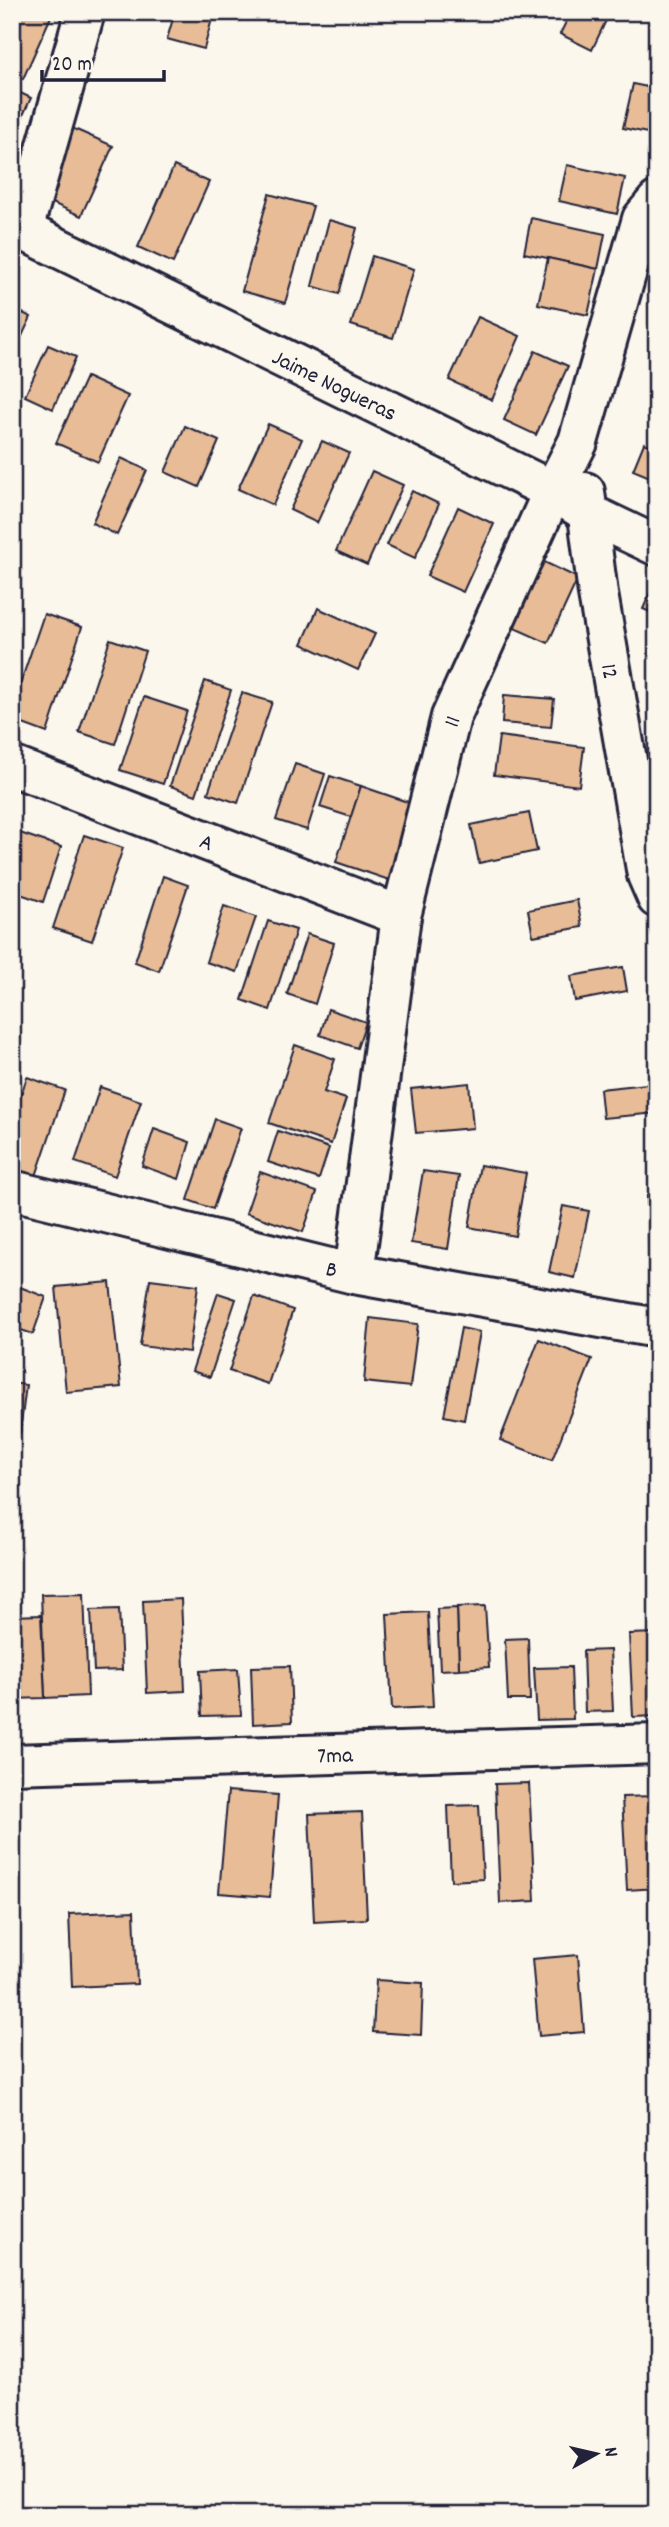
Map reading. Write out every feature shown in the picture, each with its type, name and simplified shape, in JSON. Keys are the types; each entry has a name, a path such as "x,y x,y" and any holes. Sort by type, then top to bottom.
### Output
{"street":[{"path":"17,227 85,12"},
{"name":"11","path":"354,1274 401,916 451,717 553,491 578,442 642,219 657,201"},
{"name":"Jaime Nogueras","path":"17,227 553,491 587,513 657,546"},
{"name":"12","path":"578,442 598,594 647,875 657,898"},
{"name":"A","path":"12,766 401,916"},
{"name":"B","path":"12,1190 354,1274 657,1328"},
{"name":"7ma","path":"12,1764 657,1744"}],"building":[{"path":"20,12 53,12 23,79 12,74 12,30"},
{"path":"175,12 205,12 213,15 204,49 167,39"},
{"path":"571,12 610,12 592,50 560,34"},
{"path":"633,84 657,89 657,135 623,128"},
{"path":"12,89 31,98 12,139"},
{"path":"72,128 113,146 81,216 41,198"},
{"path":"567,165 625,178 617,214 559,201"},
{"path":"174,166 209,182 173,263 138,247"},
{"path":"269,194 313,206 285,303 242,291"},
{"path":"531,218 605,234 598,269 524,253"},
{"path":"329,220 357,228 339,294 312,286"},
{"path":"372,256 414,269 393,338 351,325"},
{"path":"548,258 598,269 588,315 538,304"},
{"path":"12,308 31,317 12,357"},
{"path":"478,317 520,336 492,400 449,380"},
{"path":"48,345 76,357 53,409 25,396"},
{"path":"535,351 568,366 536,435 504,420"},
{"path":"86,377 128,396 98,462 56,443"},
{"path":"268,424 302,439 273,505 238,489"},
{"path":"185,426 219,441 199,487 165,472"},
{"path":"322,441 349,453 317,523 290,510"},
{"path":"644,443 657,448 657,480 633,470"},
{"path":"121,458 147,470 117,535 92,523"},
{"path":"372,471 403,485 367,565 336,551"},
{"path":"412,491 439,504 415,558 387,545"},
{"path":"458,507 494,524 463,592 427,576"},
{"path":"540,560 578,578 548,643 510,626"},
{"path":"657,577 657,615 643,609"},
{"path":"318,608 375,634 358,670 302,644"},
{"path":"44,614 82,627 47,733 12,720 12,708"},
{"path":"110,639 145,651 115,744 79,732"},
{"path":"205,681 231,690 196,795 170,786"},
{"path":"242,693 272,702 238,803 208,793"},
{"path":"504,695 554,699 551,727 502,723"},
{"path":"144,697 187,711 163,784 120,770"},
{"path":"499,736 584,747 579,786 494,775"},
{"path":"295,764 325,774 307,830 276,820"},
{"path":"330,776 361,786 351,817 320,807"},
{"path":"361,786 419,806 395,882 336,862"},
{"path":"529,813 537,851 479,863 471,825"},
{"path":"17,832 61,847 43,902 12,891 12,846"},
{"path":"84,835 123,848 92,941 53,928"},
{"path":"163,876 188,885 159,971 135,962"},
{"path":"577,900 582,927 533,936 528,910"},
{"path":"224,906 256,917 237,972 206,962"},
{"path":"268,921 296,930 270,1010 242,1000"},
{"path":"307,934 334,943 315,1004 287,994"},
{"path":"623,967 627,991 575,1001 571,976"},
{"path":"328,1009 366,1022 357,1048 320,1035"},
{"path":"295,1045 335,1059 324,1092 346,1099 331,1144 269,1123"},
{"path":"27,1077 65,1090 36,1176 12,1168 12,1121"},
{"path":"469,1083 473,1128 416,1133 411,1089"},
{"path":"656,1083 657,1113 603,1118 600,1089"},
{"path":"100,1087 141,1101 115,1176 75,1162"},
{"path":"215,1119 241,1128 213,1209 188,1200"},
{"path":"154,1129 190,1142 179,1179 142,1166"},
{"path":"278,1131 329,1148 319,1179 268,1162"},
{"path":"480,1165 526,1173 515,1236 469,1227"},
{"path":"423,1171 459,1176 448,1249 411,1243"},
{"path":"260,1172 317,1192 303,1232 246,1213"},
{"path":"657,1194 657,1286 650,1287 647,1195"},
{"path":"563,1206 589,1211 575,1278 549,1272"},
{"path":"150,1279 198,1285 189,1352 140,1346"},
{"path":"110,1282 121,1387 66,1392 56,1287"},
{"path":"20,1287 46,1297 33,1334 12,1327 12,1311"},
{"path":"218,1293 236,1299 210,1377 192,1371"},
{"path":"254,1296 293,1310 268,1384 229,1371"},
{"path":"370,1318 418,1324 410,1387 364,1382"},
{"path":"461,1328 480,1332 464,1420 444,1416"},
{"path":"539,1339 592,1359 552,1460 500,1440"},
{"path":"12,1383 26,1385 20,1433 12,1432"},
{"path":"84,1593 88,1696 45,1698 41,1594"},
{"path":"181,1599 185,1691 147,1693 143,1601"},
{"path":"485,1606 489,1667 459,1669 457,1607"},
{"path":"457,1608 459,1669 440,1670 437,1609"},
{"path":"119,1609 122,1670 94,1671 91,1610"},
{"path":"428,1612 433,1707 392,1709 387,1614"},
{"path":"41,1615 45,1698 12,1699 12,1616"},
{"path":"657,1633 657,1716 633,1717 629,1634"},
{"path":"528,1638 530,1700 508,1700 505,1639"},
{"path":"610,1650 613,1711 585,1712 583,1651"},
{"path":"290,1666 292,1722 253,1724 251,1667"},
{"path":"571,1667 573,1719 537,1720 534,1668"},
{"path":"238,1669 241,1715 202,1716 200,1671"},
{"path":"529,1783 535,1901 500,1903 495,1784"},
{"path":"228,1791 278,1795 270,1897 219,1893"},
{"path":"654,1796 657,1888 627,1890 622,1797"},
{"path":"479,1805 483,1879 451,1881 448,1806"},
{"path":"362,1812 367,1919 314,1922 309,1814"},
{"path":"134,1911 137,1984 72,1987 69,1914"},
{"path":"578,1955 584,2032 539,2036 532,1959"},
{"path":"376,1980 423,1983 421,2035 373,2032"}]}
